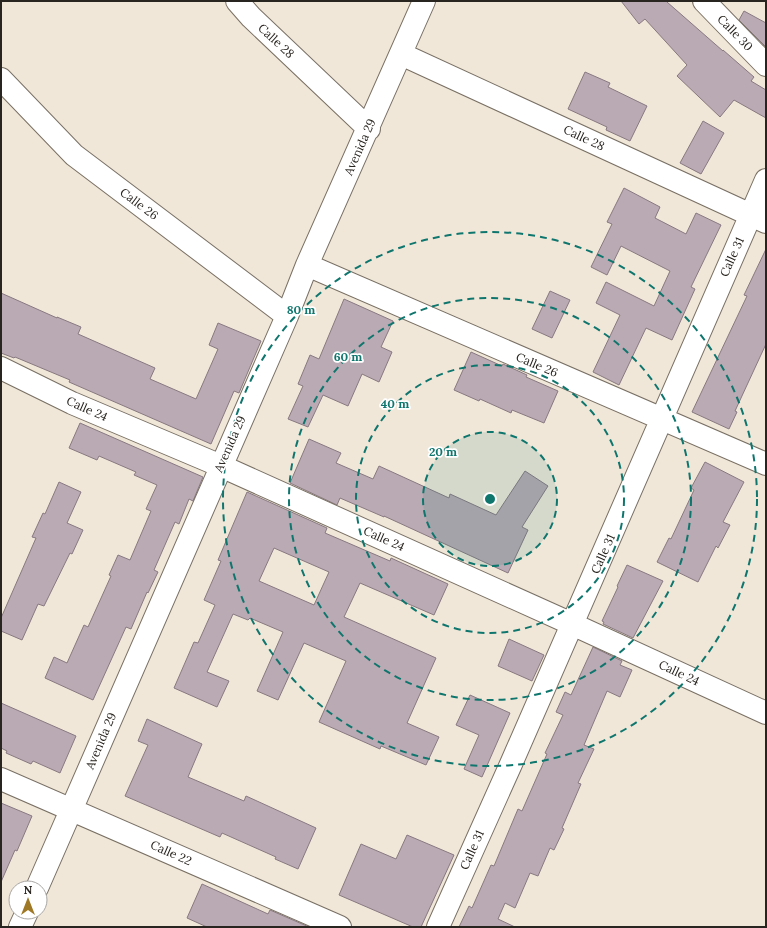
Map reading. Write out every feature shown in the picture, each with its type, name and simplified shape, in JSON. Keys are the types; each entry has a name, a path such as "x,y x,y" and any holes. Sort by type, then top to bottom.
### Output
{"street":[{"name":"Calle 28","path":"237,1 251,17 369,128"},
{"name":"Avenida 29","path":"41,880 287,316 307,265 424,1"},
{"name":"Calle 30","path":"704,1 766,65"},
{"name":"Calle 28","path":"401,54 758,218"},
{"name":"Calle 26","path":"1,79 74,155 287,316"},
{"name":"Calle 31","path":"438,927 662,419 758,218 766,180"},
{"name":"Calle 26","path":"307,265 766,464"},
{"name":"Calle 24","path":"1,368 72,403 221,466 766,713"},
{"name":"Calle 22","path":"1,779 340,927"}],"building":[{"path":"621,1 669,1 667,2 754,77 751,81 766,90 766,118 734,100 720,117 677,76 687,65 645,19 639,24"},
{"path":"744,11 766,23 766,47 739,20"},
{"path":"585,72 610,83 608,87 647,106 630,141 606,130 607,127 568,109"},
{"path":"703,121 724,133 701,174 680,163"},
{"path":"624,188 660,207 655,218 686,234 696,213 721,225 691,287 695,289 672,340 646,328 619,385 593,372 620,315 596,303 606,282 654,306 670,271 621,246 607,275 591,267 612,224 607,222"},
{"path":"766,249 766,344 735,411 737,412 729,429 692,412 747,296 744,295"},
{"path":"550,291 570,300 552,338 532,329"},
{"path":"1,293 81,327 78,334 155,368 150,379 196,399 218,349 209,345 218,323 261,341 239,393 234,391 211,444 69,382 70,380 15,357 14,358 1,353"},
{"path":"344,299 393,321 381,347 392,352 379,382 362,374 348,406 323,395 308,427 288,419 303,386 298,384 310,355 319,359"},
{"path":"471,352 502,366 503,364 527,375 526,377 558,391 544,423 512,410 511,413 480,399 479,401 454,390"},
{"path":"80,423 203,477 193,501 189,499 179,524 175,522 154,570 158,572 148,593 147,592 131,629 126,627 93,700 45,678 54,657 67,663 84,625 88,627 111,576 109,575 118,555 130,560 151,511 146,509 157,485 134,475 136,472 99,456 97,460 69,448"},
{"path":"309,439 341,453 336,463 373,479 379,466 449,498 450,494 496,515 525,471 548,486 522,527 528,530 508,573 384,516 340,498 337,505 290,483"},
{"path":"705,462 744,482 723,522 730,525 718,548 716,546 698,582 657,562 669,538 671,539 694,490 691,488"},
{"path":"59,482 81,492 67,523 83,530 44,606 38,604 22,640 1,631 1,618 36,538 32,537 43,513 45,514"},
{"path":"247,492 327,528 325,533 390,561 391,558 448,584 434,615 360,583 344,617 436,658 407,723 439,737 426,765 381,746 380,749 319,722 346,661 304,643 278,700 257,691 283,632 250,618 248,620 233,614 207,672 229,681 217,707 174,688 194,642 198,643 215,605 204,600 221,561 218,560","holes":["274,548 329,572 314,605 259,581"]},
{"path":"627,565 663,581 633,638 603,624 604,622 602,621"},
{"path":"509,639 544,655 532,681 498,666"},
{"path":"593,647 622,661 620,665 632,670 620,697 607,691 584,745 594,749 578,783 581,784 562,828 564,829 554,850 550,848 538,876 530,873 515,908 505,903 498,919 515,927 459,927 469,906 472,908 491,865 494,866 518,809 522,811 547,754 545,753 563,715 556,712 565,692 571,695"},
{"path":"470,695 510,713 482,777 464,769 479,735 456,725"},
{"path":"1,703 76,736 60,773 33,761 31,764 6,753 7,751 1,748"},
{"path":"147,719 202,744 188,777 244,801 246,796 316,828 298,869 275,859 276,857 222,833 220,837 125,796 148,745 138,741"},
{"path":"1,803 32,816 17,851 15,850 1,882"},
{"path":"407,835 454,855 421,927 413,927 339,895 361,844 396,859"},
{"path":"202,884 268,914 270,910 309,927 207,927 187,918"}]}
